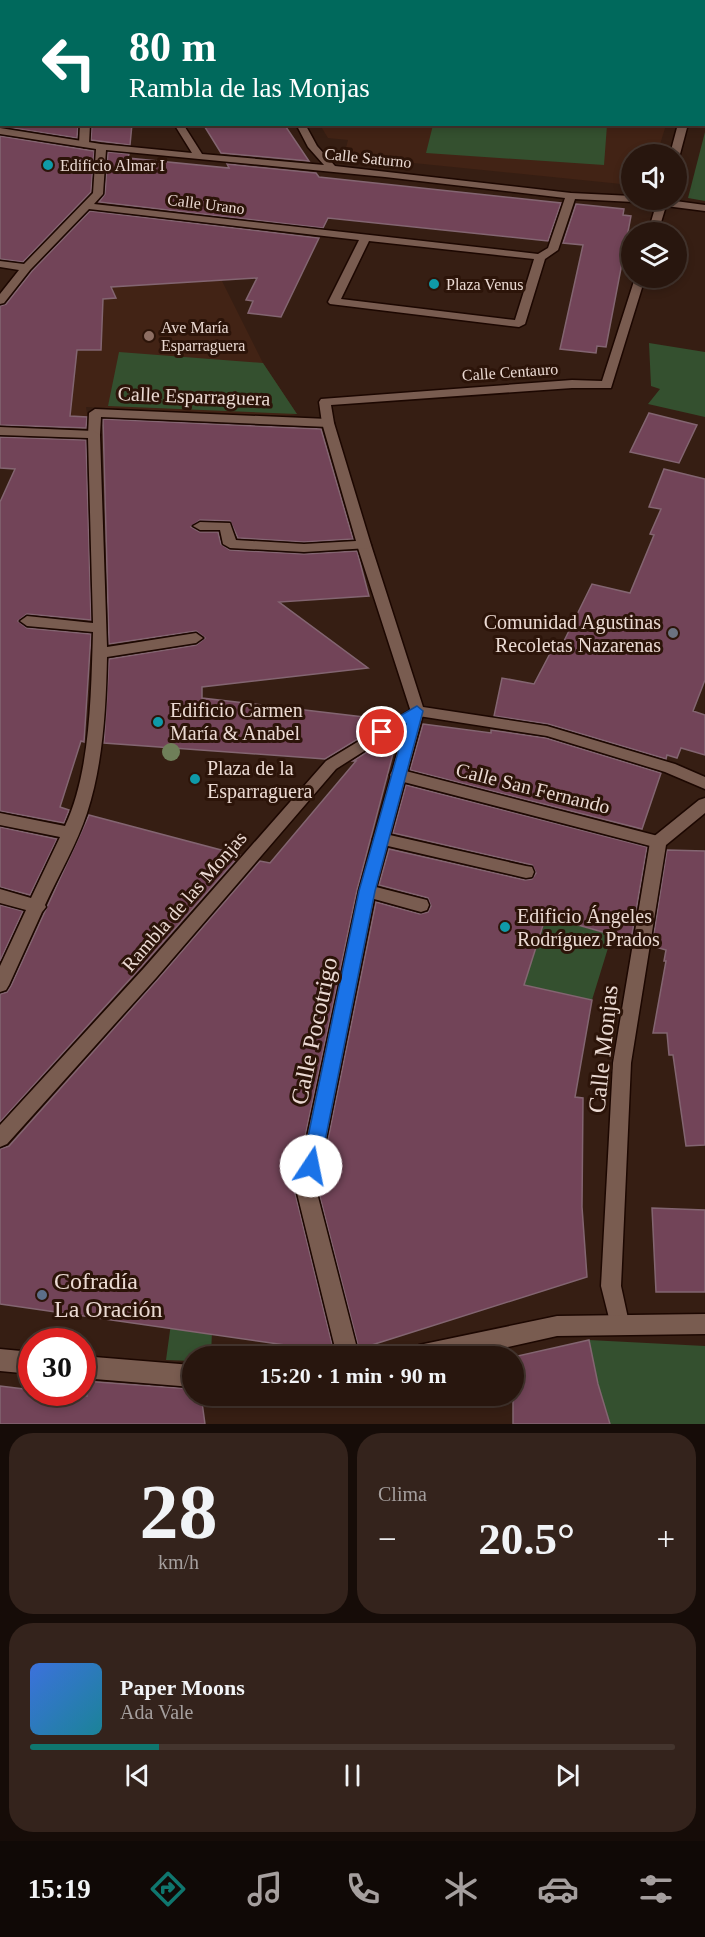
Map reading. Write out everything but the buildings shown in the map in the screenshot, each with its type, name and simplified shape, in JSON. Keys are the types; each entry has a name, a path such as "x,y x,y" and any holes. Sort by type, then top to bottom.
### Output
{"street":[{"path":"84,144 85,126"},
{"path":"179,126 199,156"},
{"path":"301,126 313,147 333,170"},
{"path":"678,144 682,126"},
{"name":"Calle Saturno","path":"0,131 101,147 621,198"},
{"path":"0,301 26,268 98,194 101,147"},
{"path":"365,238 334,302 519,324 540,257 554,250 571,195"},
{"path":"687,205 705,208"},
{"name":"Calle Urano","path":"87,206 540,257"},
{"path":"0,264 26,268"},
{"name":"Calle Centauro","path":"328,423 324,402 572,384 607,385 637,288"},
{"name":"Calle Esparraguera","path":"0,985 71,833 87,783 100,678 95,413 328,423"},
{"path":"328,423 364,546 417,711 547,731 670,768 705,783"},
{"path":"0,431 94,435"},
{"path":"200,526 225,526 230,544 304,548 364,546"},
{"path":"27,621 99,628"},
{"path":"99,653 196,638"},
{"name":"Calle Pocotrigo","path":"345,1346 306,1189 367,891 417,711"},
{"name":"Rambla de las Monjas","path":"0,1137 150,973 331,765 417,711"},
{"name":"Calle San Fernando","path":"398,774 658,842"},
{"path":"658,842 705,804"},
{"path":"0,819 71,833"},
{"path":"381,839 526,872"},
{"name":"Calle Monjas","path":"619,1323 611,1286 621,1063 658,842"},
{"path":"367,891 421,906"},
{"path":"0,896 38,907"},
{"path":"465,1346 558,1326 619,1323 705,1324"},
{"path":"0,1360 18,1362"},
{"path":"96,1368 182,1375"}],"shaded area":[{"path":"321,126 666,126 660,144 621,144 621,184 344,156 348,140 328,138"},
{"name":"Ave María Esparraguera","path":"212,261 263,363 297,414 281,417 86,407 89,425 34,425 58,279"}],"green space":[{"path":"433,126 607,126 604,165 426,153"},
{"path":"705,132 705,201 688,198"},
{"path":"649,343 705,352 705,417 648,404 660,389 651,386"},
{"path":"119,352 263,363 297,414 108,406"},
{"path":"547,917 612,935 592,1000 523,985"},
{"path":"215,1256 211,1346 182,1346 182,1361 166,1360 175,1294"},
{"path":"589,1340 705,1346 705,1424 610,1424 598,1384"}],"place":[{"name":"Edificio Almar I","path":"48,165"},
{"name":"Plaza Venus","path":"434,284"},
{"name":"Ave María Esparraguera","path":"149,336"},
{"name":"Comunidad Agustinas Recoletas Nazarenas","path":"673,633"},
{"name":"Edificio Carmen María & Anabel","path":"158,722"},
{"name":"Plaza de la Esparraguera","path":"195,779"},
{"name":"Edificio Ángeles Rodríguez Prados","path":"505,927"},
{"name":"Cofradía La Oración","path":"42,1295"}],"route":[{"path":"311,1166 367,891 417,711 382,732"}]}
